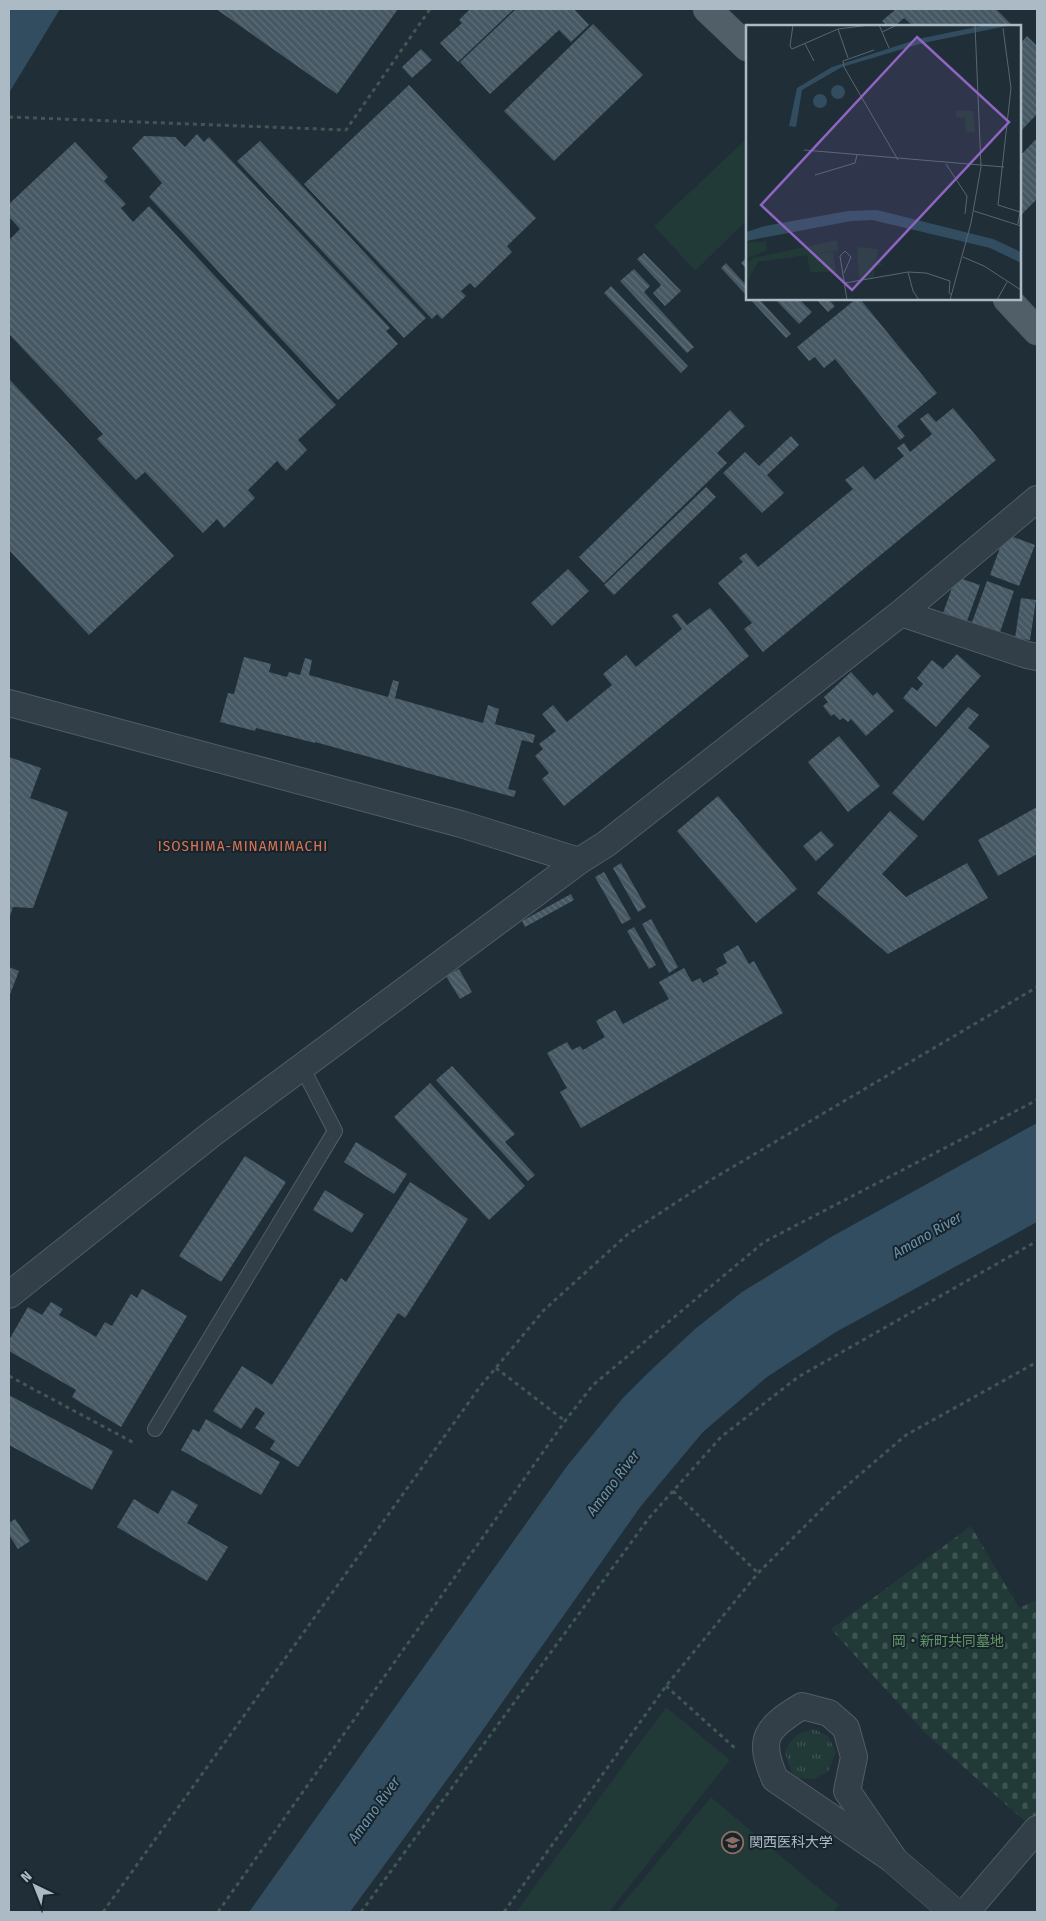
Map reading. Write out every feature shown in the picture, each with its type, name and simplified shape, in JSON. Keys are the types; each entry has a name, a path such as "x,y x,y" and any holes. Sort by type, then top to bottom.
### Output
{"main road":[{"path":"707,9 746,46"},
{"path":"1008,300 1037,331"}],"street":[{"path":"9,1295 213,1133 579,861 614,838 900,613 1037,499"},
{"path":"900,613 1037,657"},
{"path":"9,703 461,824 579,861"},
{"path":"896,1862 847,1790 854,1757 846,1728 829,1713 802,1706 779,1720 766,1737 766,1760 775,1779 896,1862 954,1912"},
{"path":"966,1912 1037,1829"}],"lane":[{"path":"155,1429 335,1132 302,1067"}],"path":[{"path":"9,118 346,130 430,9"},
{"path":"103,1912 474,1396 544,1310 628,1234 709,1180 1037,987"},
{"path":"218,1912 565,1421 593,1385 764,1242 1037,1100"},
{"path":"361,1912 649,1518 721,1437 798,1377 1037,1241"},
{"path":"504,1912 666,1686 758,1573 837,1494 906,1435 1037,1362"},
{"path":"496,1368 565,1421"},
{"path":"9,1376 144,1448 155,1429"},
{"path":"673,1491 758,1573"},
{"path":"666,1686 736,1749 766,1760"}],"green space":[{"path":"746,139 746,221 695,271 654,226"},
{"name":"岡・新町共同墓地","path":"971,1526 1019,1608 1037,1600 1037,1813 1028,1824 924,1732 831,1629"},
{"path":"666,1707 730,1760 609,1912 516,1912"},
{"path":"814,1729 828,1736 836,1752 828,1772 814,1779 797,1778 791,1771 785,1752 796,1736"},
{"name":"関西医科大学","path":"711,1797 839,1905 833,1912 616,1912"}],"water":[{"path":"9,9 60,9 9,93"},
{"name":"Amano River","path":"1037,1123 1037,1222 836,1332 767,1377 703,1432 641,1506 468,1751 350,1912 249,1912 567,1466 622,1399 695,1329 742,1292 831,1237"}],"building":[{"path":"216,9 398,9 337,94"},
{"path":"470,9 514,9 458,62 440,43 462,23 459,20"},
{"path":"516,9 574,9 589,25 571,42 559,30 490,94 460,62"},
{"path":"896,9 996,9 1011,24 912,25 904,18 896,25 887,25 882,21"},
{"path":"593,24 643,75 554,161 504,111"},
{"path":"1027,36 1037,46 1037,114 1021,131 1021,43"},
{"path":"421,49 432,60 412,78 402,67"},
{"path":"409,85 536,218 507,246 512,252 475,288 470,283 461,291 466,296 442,319 437,314 432,319 304,184"},
{"path":"197,134 204,142 209,137 390,328 386,331 398,344 338,400 149,197 162,183 132,148 144,136 175,137 185,147"},
{"path":"1037,138 1037,199 1021,215 1021,155"},
{"path":"260,141 426,318 404,338 237,161"},
{"path":"75,142 108,177 104,181 126,204 121,208 133,222 149,206 336,405 298,440 307,450 286,471 277,461 248,490 255,498 224,528 217,519 203,533 145,472 136,480 97,439 103,434 9,334 9,240 20,229 9,217 9,204"},
{"path":"644,253 681,291 665,306 653,293 661,285 637,259"},
{"path":"746,258 746,269 741,263"},
{"path":"726,263 746,285 746,295 721,268"},
{"path":"634,269 650,286 644,292 694,347 687,353 620,281"},
{"path":"611,286 688,366 681,373 604,293"},
{"path":"751,300 760,300 791,334 786,338"},
{"path":"776,300 800,300 812,312 799,324"},
{"path":"817,300 829,300 835,306 828,312"},
{"path":"855,300 861,300 937,393 897,426 905,436 900,440 835,359 824,368 815,357 809,361 797,347"},
{"path":"9,379 174,556 89,635 9,550"},
{"path":"953,408 996,460 763,652 744,629 752,623 718,583 743,562 739,558 746,553 758,567 853,489 845,480 863,466 875,480 904,456 897,448 904,443 910,452 932,434 920,419 928,413 936,422"},
{"path":"730,410 745,426 717,453 727,463 604,583 579,557"},
{"path":"791,436 799,445 767,475 784,493 762,513 723,473 745,452 759,466"},
{"path":"706,487 716,497 614,595 604,585"},
{"path":"1005,534 1035,545 1019,586 990,575"},
{"path":"568,569 589,591 552,626 531,603"},
{"path":"956,577 980,585 967,621 943,613"},
{"path":"987,581 1014,591 999,635 971,625"},
{"path":"1021,598 1036,600 1030,640 1015,638"},
{"path":"710,608 749,656 564,806 542,779 549,773 535,756 543,749 539,744 556,731 542,714 553,705 567,722 612,685 603,674 626,655 636,667 682,629 672,616 677,613 687,625"},
{"path":"957,654 981,676 936,727 903,698 912,687 917,691 923,684 917,678 932,660 943,669"},
{"path":"244,657 271,664 269,672 287,677 289,672 300,675 305,658 312,660 309,675 388,697 393,680 399,682 395,698 483,723 488,705 499,709 495,724 535,735 533,743 522,740 508,789 516,791 514,797 315,742 256,728 255,731 220,722 228,693 234,694"},
{"path":"851,672 873,696 877,692 894,711 866,736 851,719 848,722 843,718 840,720 834,714 831,716 823,706 828,702 824,697"},
{"path":"968,707 979,715 968,728 990,746 923,821 892,793"},
{"path":"839,736 880,786 848,812 808,762"},
{"path":"9,757 41,768 30,798 68,812 33,908 13,907 9,919"},
{"path":"718,796 797,889 756,923 677,831"},
{"path":"1037,807 1037,854 998,876 978,840"},
{"path":"890,811 918,836 882,874 906,897 967,863 988,898 888,954 817,893"},
{"path":"821,831 834,845 816,861 803,846"},
{"path":"621,863 646,907 638,912 613,868"},
{"path":"604,872 631,919 622,924 595,877"},
{"path":"571,894 574,900 525,927 522,921"},
{"path":"651,919 678,967 669,973 642,924"},
{"path":"634,927 656,965 649,969 627,931"},
{"path":"738,945 749,964 754,961 783,1013 581,1128 560,1092 567,1088 547,1053 567,1042 572,1050 580,1046 583,1050 605,1037 596,1021 615,1010 623,1024 669,999 659,982 684,968 692,982 700,978 703,983 719,974 716,969 727,963 723,954"},
{"path":"9,967 19,971 9,997"},
{"path":"459,969 472,992 460,999 446,976"},
{"path":"452,1066 515,1134 505,1142 535,1175 528,1181 436,1080"},
{"path":"430,1083 525,1186 489,1220 394,1117"},
{"path":"356,1142 407,1174 394,1194 344,1162"},
{"path":"245,1156 286,1182 221,1282 179,1256"},
{"path":"410,1182 468,1219 405,1318 398,1313 298,1467 270,1449 275,1441 255,1428 265,1413 256,1407 241,1429 213,1411 242,1366 272,1385 341,1278 346,1282"},
{"path":"325,1190 364,1214 352,1233 313,1210"},
{"path":"142,1289 187,1316 121,1427 72,1397 76,1390 9,1351 9,1340 28,1307 42,1315 51,1302 63,1309 59,1315 96,1337 105,1322 112,1326 131,1294 137,1298"},
{"path":"9,1395 113,1451 92,1490 9,1445"},
{"path":"206,1419 280,1462 261,1495 181,1450 193,1429 199,1432"},
{"path":"172,1490 198,1505 187,1523 228,1547 207,1581 117,1527 134,1499 158,1514"},
{"path":"15,1519 30,1541 18,1549 9,1535 9,1523"}],"place":[{"name":"関西医科大学","path":"733,1842"}],"district":[{"name":"ISOSHIMA-MINAMIMACHI","path":"243,846"}]}
